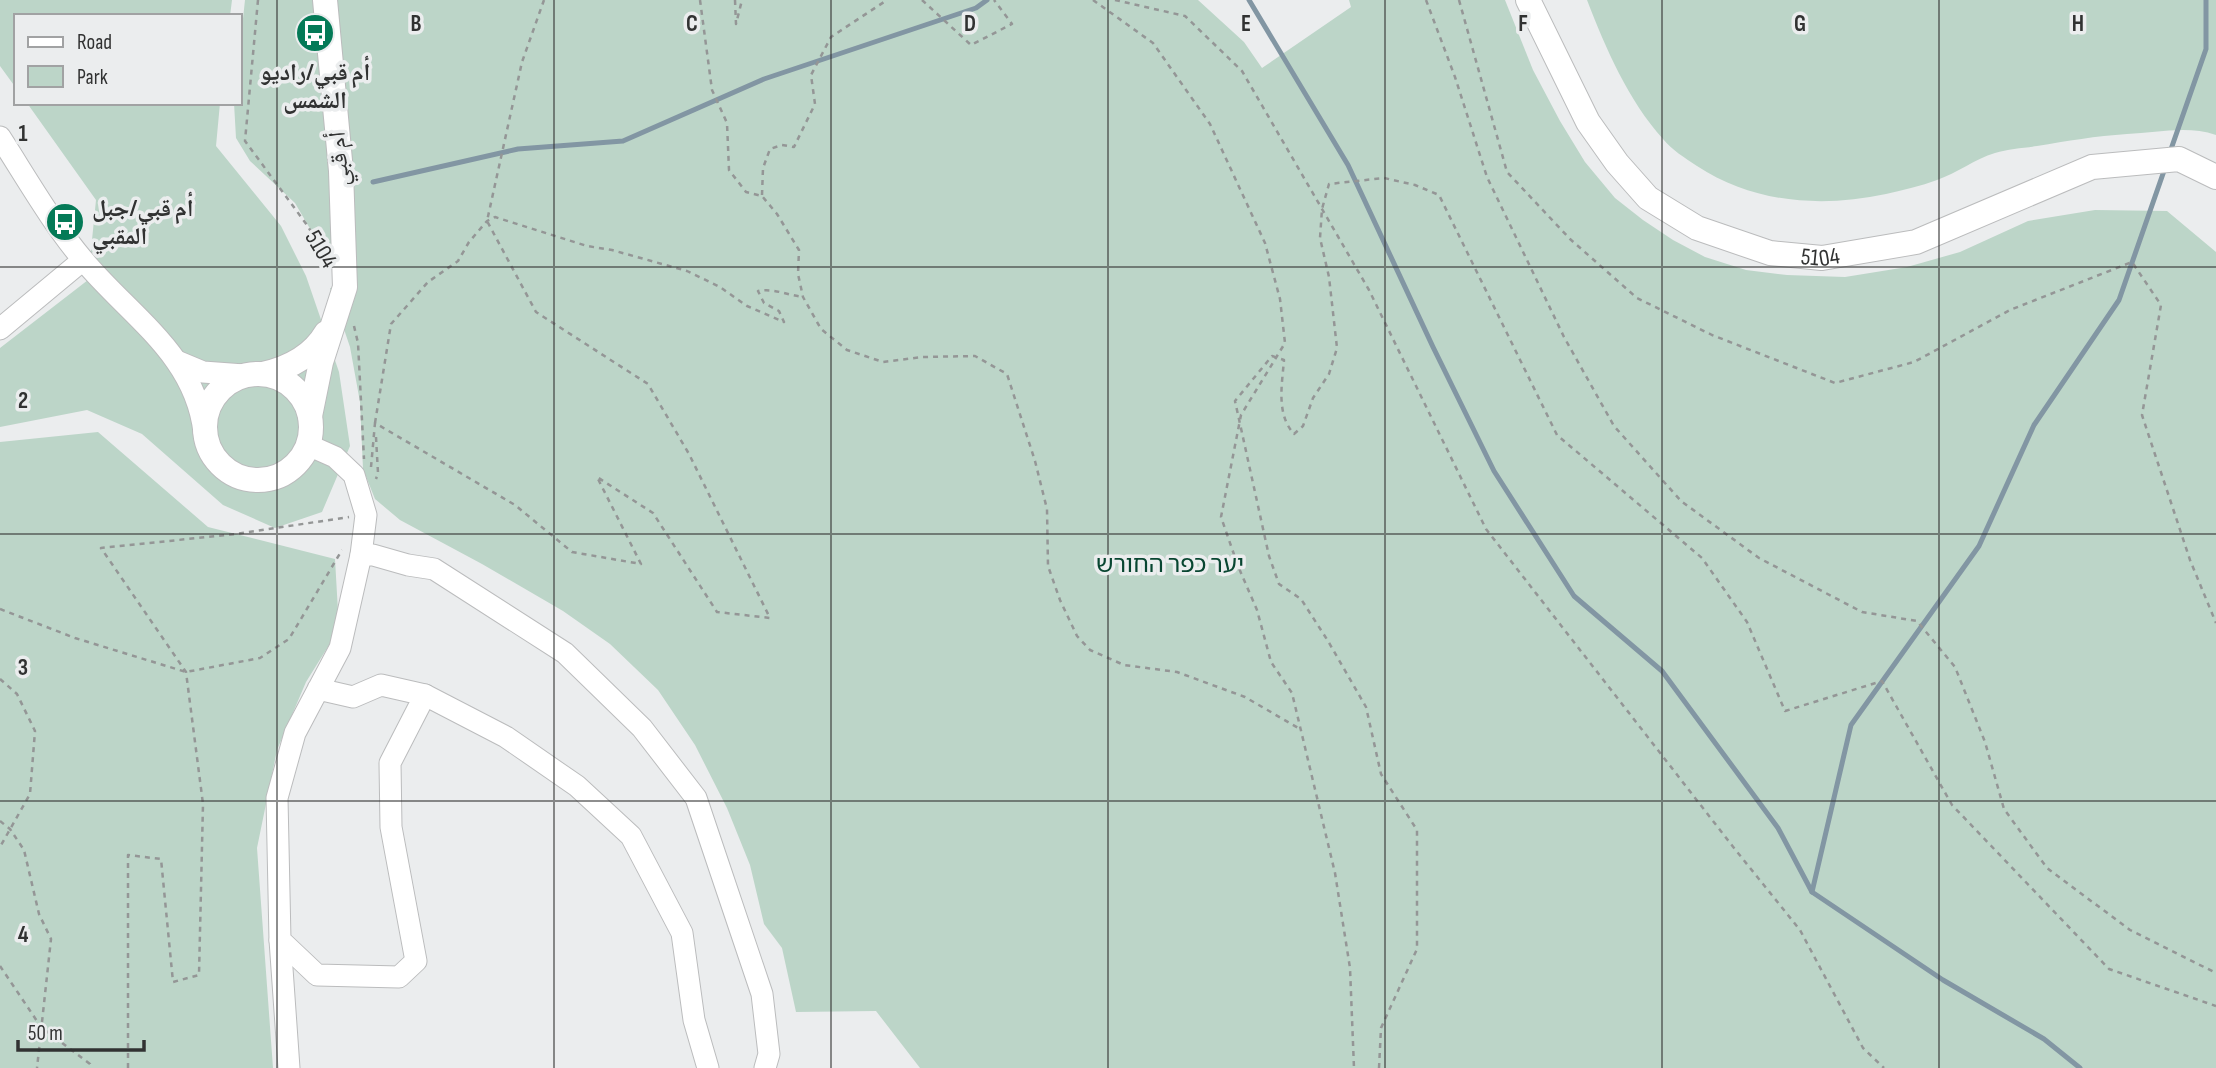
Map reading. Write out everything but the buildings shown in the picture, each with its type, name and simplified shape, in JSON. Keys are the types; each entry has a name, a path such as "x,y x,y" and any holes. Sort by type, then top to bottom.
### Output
{"street":[{"name":"أم قبي","path":"310,416 321,362 344,319 341,171 325,0"},
{"name":"5104","path":"1528,0 1588,122 1617,163 1648,198 1697,228 1770,253 1822,258 1916,242 2092,167 2179,159 2216,177"},
{"name":"أم قبي","path":"0,137 50,215 83,260 179,362 201,410 204,432"},
{"path":"0,329 83,260"},
{"name":"أم قبي","path":"179,362 203,372 253,375 285,369 302,359 344,319"},
{"path":"253,375 274,376 291,385 303,399 310,416 311,435 305,453 294,467 278,477 260,481 244,480 227,472 214,459 204,432 206,413 214,396 227,383 253,375"},
{"path":"289,1068 280,940 277,798 295,733 340,648 352,552 366,515 354,475 335,457 308,445"},
{"path":"352,552 434,569 565,653 650,738 696,798 761,994 769,1054 765,1068"},
{"path":"318,689 353,697 381,685 425,695 506,737 577,786 631,836 682,933 694,1020 708,1068"},
{"path":"280,940 317,975 399,976 416,961 391,827 390,763 425,695"},
{"path":"696,1068 701,1043"}],"path":[{"name":"5104","path":"258,0 244,141 307,225 326,256"},
{"path":"700,0 712,90 727,123 729,170 746,192 762,196 799,250 798,274 803,297 821,329 847,350 883,362 923,357 975,356 1007,374 1035,461 1047,509 1048,566 1060,600 1077,635 1090,650 1124,665 1177,672 1245,697 1300,729"},
{"path":"735,0 736,24 742,0"},
{"path":"762,196 763,167 770,149 782,145 794,147 816,104 811,75 831,37 887,0"},
{"path":"922,0 971,45 1012,23 994,0"},
{"path":"1093,0 1153,43 1210,124 1265,243 1280,299 1285,343 1241,415 1221,517 1238,566 1258,610 1271,662 1292,692 1335,873 1350,968 1354,1068"},
{"path":"1115,0 1185,16 1242,71 1369,289 1486,529 1800,930 1863,1048 1884,1068"},
{"path":"1426,0 1455,77 1487,177 1564,337 1614,426 1681,501 1759,558 1862,612 1917,621 1955,667 1985,742 2004,808 2047,868 2130,930 2216,973"},
{"path":"1459,0 1507,172 1570,239 1637,298 1712,335 1835,383 1914,362 2010,310 2132,262 2161,305 2142,415 2190,560 2216,623"},
{"path":"1379,1068 1381,1028 1417,949 1417,830 1381,774 1366,707 1301,599 1279,584 1269,556 1235,401 1272,356 1277,357 1284,360 1280,400 1287,426 1294,434 1303,426 1313,398 1329,374 1337,348 1329,277 1320,238 1322,209 1329,184 1384,178 1415,185 1439,195 1557,435 1702,558 1747,622 1785,711 1882,681 1951,806 2109,969 2216,1006"},
{"path":"375,483 378,473 375,423 391,324 428,282 458,261 469,242 487,221 495,217 587,246 612,250 687,271 720,287 755,310 784,322 779,310 764,303 758,291 770,289 803,297"},
{"path":"344,319 358,343 364,462"},
{"path":"0,609 75,638 186,672 260,658 289,639 352,552"},
{"path":"0,679 17,694 35,731 30,794 0,847"},
{"path":"0,821 10,829 24,850 39,914 51,939 37,1068"},
{"path":"0,966 41,1027 90,1064 91,1068"}],"green space":[{"path":"0,0 232,0 230,14 14,14 14,85 0,66"},
{"name":"יער כפר החורש","path":"245,0 1198,0 1244,42 1262,68 1351,7 1349,0 1505,0 1533,70 1585,162 1615,198 1673,240 1705,257 1746,270 1845,277 1907,267 1960,252 2028,221 2095,210 2167,211 2216,252 2216,1068 920,1068 876,1011 796,1012 782,948 764,924 750,865 727,808 695,745 658,690 610,644 563,611 400,520 375,499 363,469 360,402 350,347 330,288 344,287 295,203 250,161 236,138 234,105 242,105 242,28"},
{"path":"1587,0 2216,0 2216,135 2194,130 2172,130 2104,136 2010,150 1988,156 1931,182 1862,198 1812,201 1764,195 1719,178 1688,160 1667,143 1650,124 1629,91 1610,55"},
{"path":"28,105 220,105 216,146 281,226 306,276 339,372 350,446 322,512 275,528 223,505 142,434 87,410 0,427 0,348 88,280 96,200"},
{"path":"98,432 208,527 335,559 339,629 306,682 277,750 257,848 273,1068 0,1068 0,442"}],"waterway":[{"path":"373,182 518,149 623,141 764,79 976,8 987,0"},
{"path":"1249,0 1348,165 1494,471 1574,596 1662,671 1778,828 1812,892 1943,980 2044,1039 2080,1068"},
{"path":"2170,152 2206,49 2206,0"},
{"path":"1812,892 1851,725 1979,546 2034,425 2119,300 2165,168"}],"place":[{"name":"أم قبي/راديو الشمس","path":"315,33"},
{"name":"أم قبي/جبل المقبي","path":"65,222"}]}
